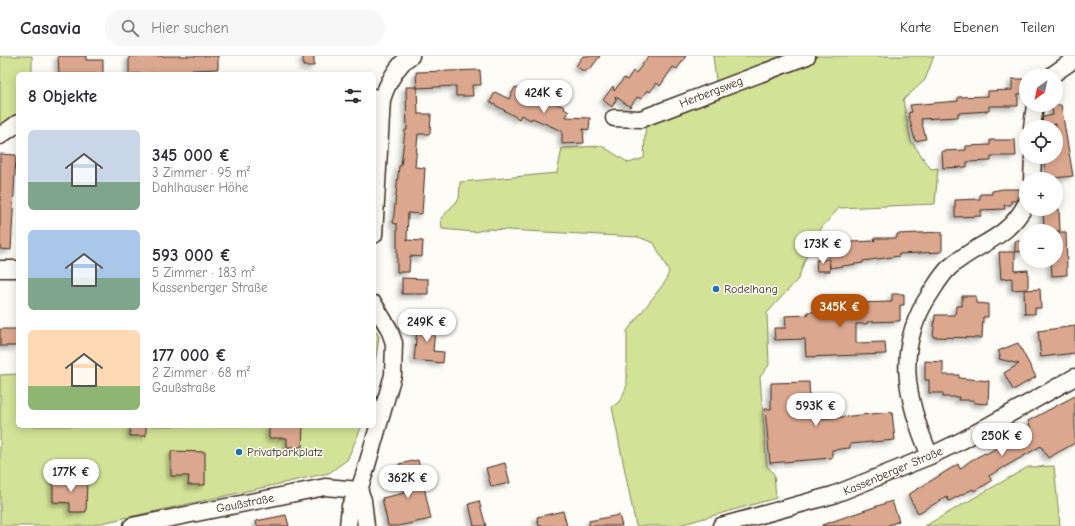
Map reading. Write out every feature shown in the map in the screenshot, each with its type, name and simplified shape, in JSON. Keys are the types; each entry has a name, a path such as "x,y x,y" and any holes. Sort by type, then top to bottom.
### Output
{"street":[{"path":"376,167 378,99 406,59 412,56"},
{"name":"Herbergsweg","path":"614,118 641,119 807,56"},
{"path":"1062,68 1075,59"},
{"path":"0,136 16,124"},
{"path":"930,456 911,402 906,376 906,362 915,322 923,305 950,267 1005,232 1019,215"},
{"path":"0,269 16,269"},
{"path":"348,526 350,506 359,490 390,391 394,365 394,343 389,329 376,307"},
{"name":"Kassenberger Straße","path":"721,526 833,496 930,456 963,440 1075,377"},
{"name":"Gaußstraße","path":"132,526 325,487 359,490"},
{"path":"359,490 363,500 366,526"}],"green space":[{"path":"0,56 32,56 32,72 16,72 16,116 0,126"},
{"path":"713,56 934,56 925,80 903,100 911,141 931,169 938,168 935,204 839,208 822,227 806,257 798,279 767,313 769,365 760,377 767,466 774,474 776,498 676,526 636,526 612,407 621,400 627,385 627,331 665,282 669,272 654,243 638,237 488,229 474,232 442,229 441,218 459,199 460,182 557,173 562,148 602,146 629,163 644,158 646,113 717,89"},
{"path":"376,332 379,336 376,357"},
{"path":"16,374 16,428 361,428 347,460 329,473 88,526 0,526 0,375"},
{"path":"1054,466 1060,526 925,526 1028,467"}],"building":[{"path":"58,56 86,56 86,60 103,60 103,72 59,72"},
{"path":"129,56 218,56 218,69 192,70 186,72 129,72"},
{"path":"303,56 314,56 314,66 303,66"},
{"path":"583,56 600,56 590,69 588,68 585,72 576,66"},
{"path":"649,56 686,56 677,69 673,67 660,86 657,83 650,92 647,90 641,99 637,97 630,107 615,96 616,100 612,107 603,100 613,86 614,91 624,78 627,80 633,71 636,73"},
{"path":"480,70 481,85 472,85 473,96 456,96 456,86 417,88 416,72"},
{"path":"1012,79 1019,79 1018,106 989,106 989,111 958,113 958,117 921,119 926,139 915,141 908,113 912,112 910,105 958,101 958,97 988,96 988,91 1012,90"},
{"path":"406,87 417,87 418,114 431,114 430,134 418,134 415,167 425,168 422,214 408,213 407,240 423,241 422,257 410,256 409,272 397,272 397,224 393,223 399,166 401,166 405,130 407,130"},
{"path":"515,87 565,107 564,109 569,112 566,117 590,118 589,130 583,129 584,143 562,144 562,131 532,118 531,120 521,115 519,119 490,102 495,92 509,99"},
{"path":"1052,112 1062,112 1073,176 1063,177 1063,172 1046,172 1044,164 1063,164 1063,120 1042,120 1043,117 1053,115"},
{"path":"990,140 1015,140 1016,156 991,156 991,161 967,162 967,167 943,168 942,151 966,150 966,146 990,145"},
{"path":"0,154 16,155 11,250 0,249"},
{"path":"1019,189 1016,201 1011,201 1011,205 1004,205 1005,209 981,210 981,216 955,217 955,200 980,199 980,194 992,194 992,191"},
{"path":"1043,216 1059,216 1060,224 1044,224"},
{"path":"942,232 942,252 899,254 899,256 863,261 863,263 830,268 828,247 851,246 851,242 875,241 874,238 897,238 897,234"},
{"path":"1063,232 1066,232 1067,275 1052,276 1051,268 1063,268"},
{"path":"1015,241 1019,241 1019,252 1015,252"},
{"path":"999,252 1015,252 1015,271 1028,270 1028,289 1012,290 1012,278 1001,279"},
{"path":"829,259 830,271 817,271 816,260"},
{"path":"402,278 428,279 428,294 402,294"},
{"path":"1040,289 1041,308 1035,308 1035,314 1025,314 1024,290"},
{"path":"892,294 904,294 904,305 900,305 900,321 867,322 867,324 856,324 856,343 885,342 886,354 806,357 805,339 775,340 774,328 786,328 785,316 808,315 807,312 832,311 832,307 855,306 855,303 892,302"},
{"path":"962,296 976,296 976,303 988,304 988,317 983,317 982,338 933,337 935,315 955,315 956,306 962,306"},
{"path":"418,319 436,320 433,351 444,352 443,363 414,360"},
{"path":"1075,326 1075,353 1041,357 1038,331"},
{"path":"0,329 16,329 16,346 0,346"},
{"path":"1018,343 1036,377 1013,390 1004,373 1019,364 999,359 1000,355 998,351"},
{"path":"925,361 943,362 943,375 959,375 959,378 989,381 988,404 974,403 974,400 958,400 959,397 943,397 943,393 929,393 929,380 925,380"},
{"path":"809,382 810,407 819,407 820,419 892,412 895,440 850,444 850,448 832,450 832,458 770,463 765,409 771,409 771,383"},
{"path":"1075,396 1075,443 1048,458 1041,446 989,476 992,481 974,491 973,489 949,501 947,497 918,513 908,495 958,464 960,469 970,461 985,453 986,454 1021,434 1031,428 1028,421"},
{"path":"130,428 146,428 146,436 130,436"},
{"path":"269,428 303,428 302,447 287,447 287,438 269,438"},
{"path":"171,451 205,452 205,485 188,485 189,476 171,476"},
{"path":"418,460 431,519 398,526 388,526 382,498 405,493 399,464"},
{"path":"505,463 510,483 491,487 486,468"},
{"path":"53,477 87,478 86,512 70,512 70,503 53,502"},
{"path":"479,501 486,526 474,526 469,504"},
{"path":"892,501 899,521 886,526 822,526 822,525"},
{"path":"563,511 567,526 539,526 537,517"},
{"path":"286,515 289,526 257,526 256,521"},
{"path":"619,515 622,526 589,526 589,521"}],"place":[{"name":"Rodelhang","path":"716,289"},
{"name":"Privatparkplatz","path":"239,452"}]}
